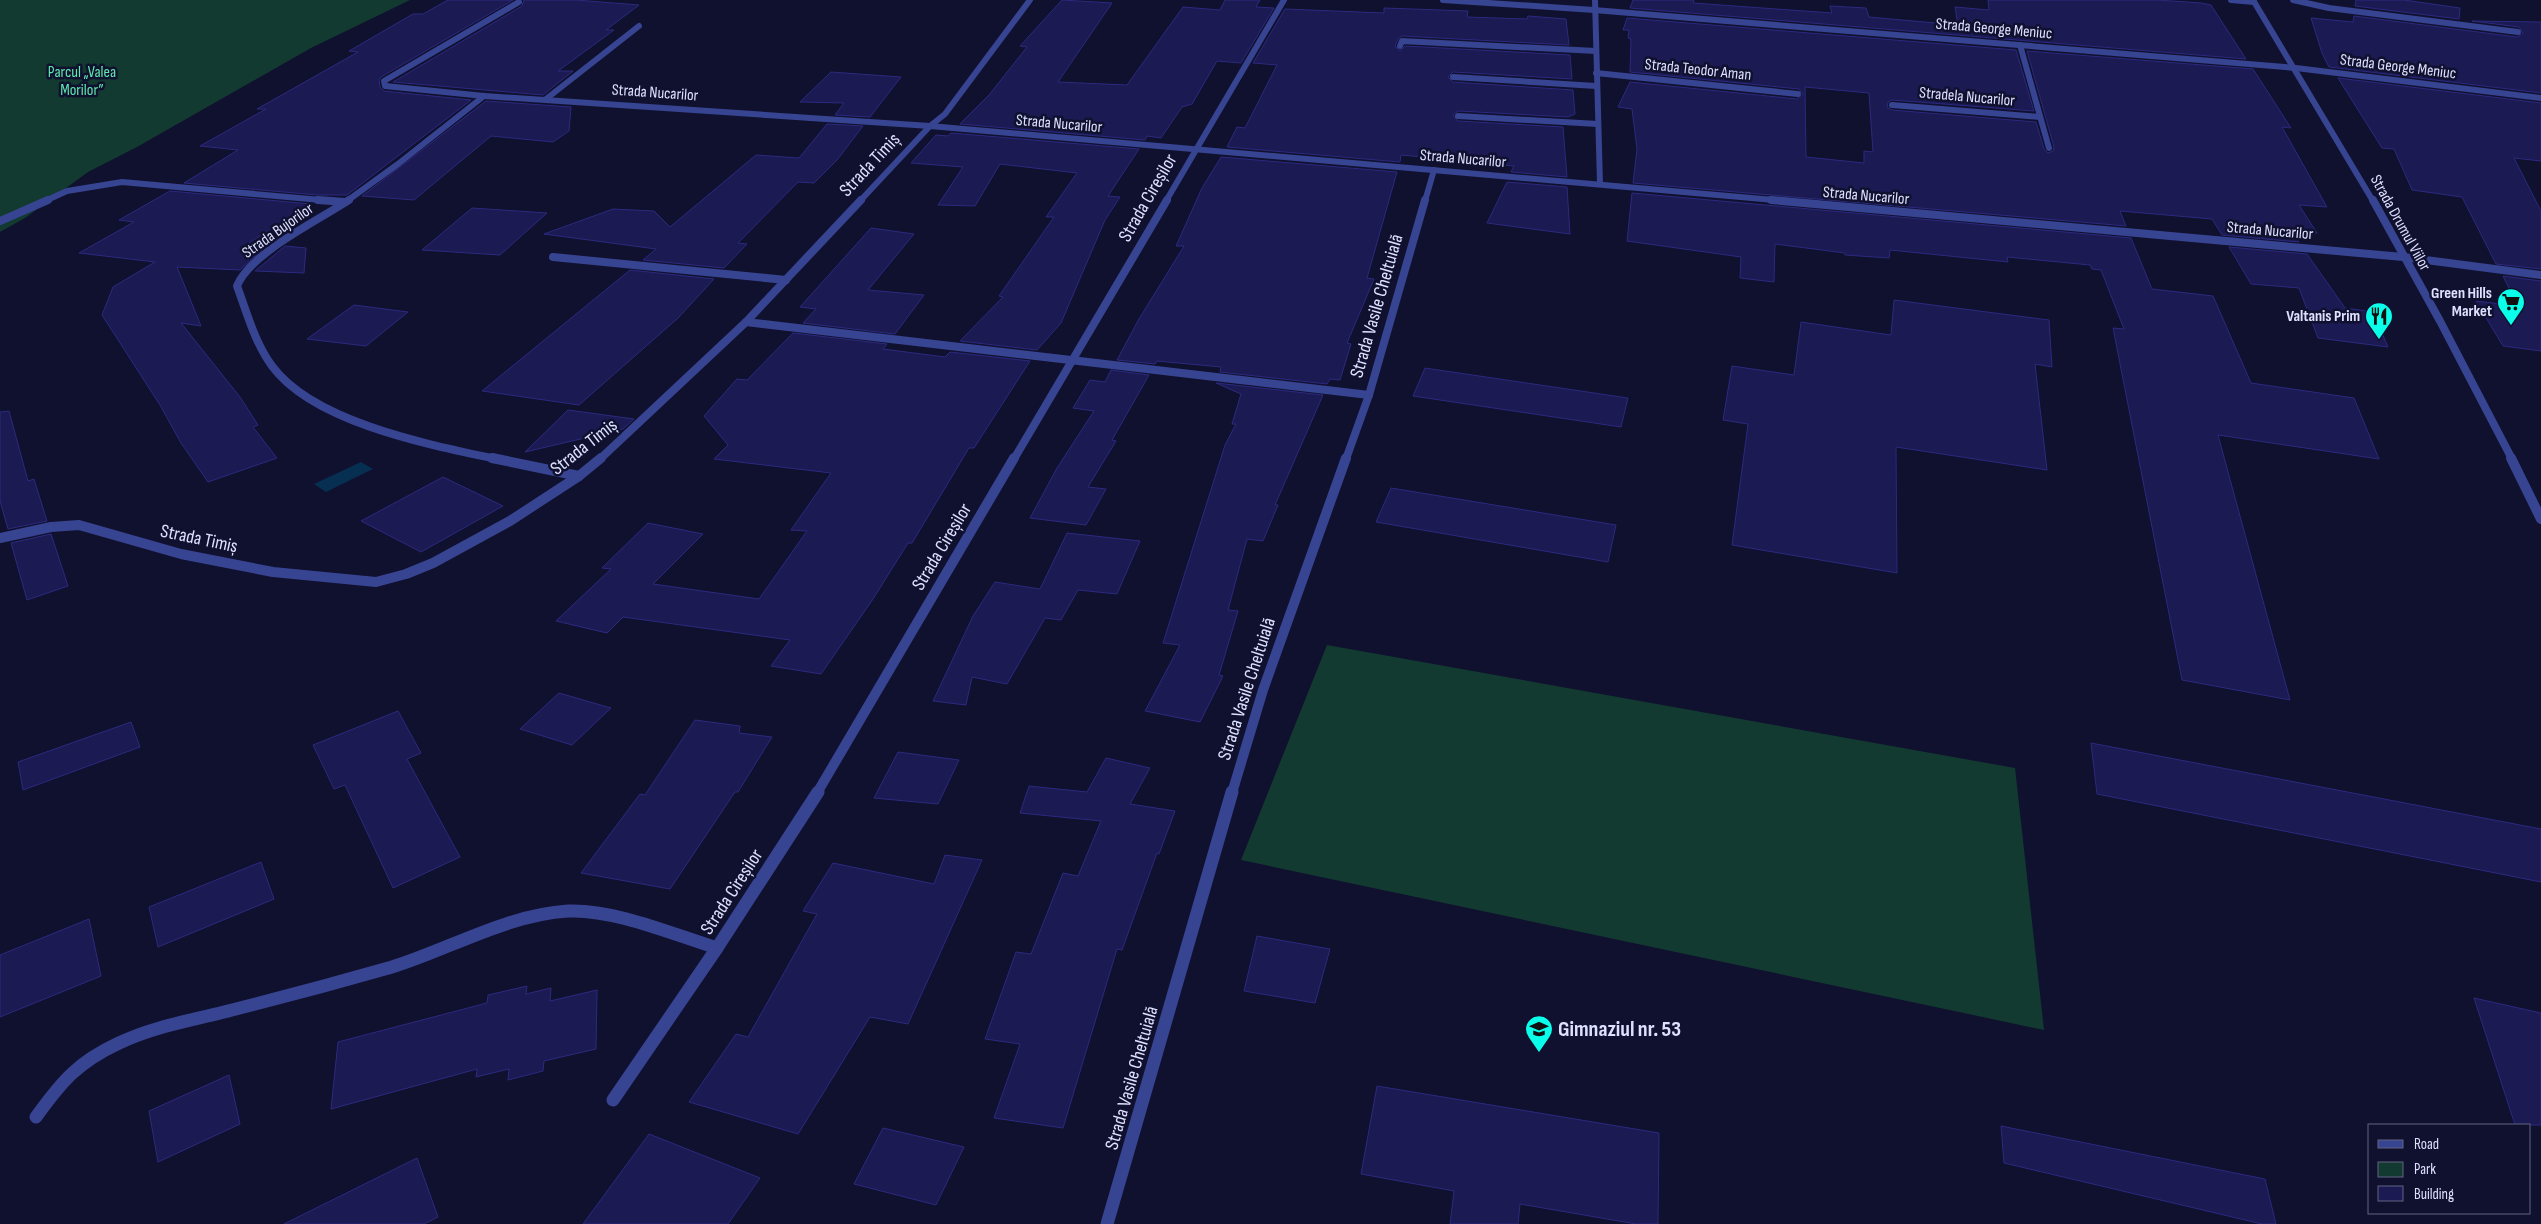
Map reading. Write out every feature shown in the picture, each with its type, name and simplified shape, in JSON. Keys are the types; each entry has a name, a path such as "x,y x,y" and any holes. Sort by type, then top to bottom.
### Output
{"street":[{"name":"Strada Timiș","path":"0,538 51,527 79,525 137,544 273,572 338,580 376,582 406,574 433,563 510,520 579,476 653,412 746,322 930,126 945,114 1030,0"},
{"name":"Strada Cireșilor","path":"613,1100 717,948 816,795 1284,0"},
{"name":"Strada George Meniuc","path":"1443,0 1594,10 2296,68 2541,98"},
{"path":"1595,0 1600,184"},
{"path":"2231,0 2253,1"},
{"path":"2293,0 2329,8 2518,32"},
{"name":"Strada Drumul Viilor","path":"2253,1 2296,68 2484,401 2541,519"},
{"name":"Strada Nucarilor","path":"519,2 384,81 386,86 484,96 930,126 1600,184 2403,257 2541,275"},
{"path":"546,99 639,26"},
{"path":"1400,46 1402,41 1596,51"},
{"name":"Stradela Nucarilor","path":"2020,46 2049,148"},
{"name":"Strada Teodor Aman","path":"1596,73 1798,94"},
{"path":"1453,77 1596,86"},
{"name":"Strada Bujorilor","path":"484,96 421,147 345,202 264,255 239,278 237,286 258,343 279,375 320,405 338,415 385,431 446,448 579,476"},
{"name":"Stradela Nucarilor","path":"1892,105 2040,117"},
{"path":"1458,116 1598,124"},
{"name":"Strada Vasile Cheltuială","path":"1107,1224 1243,754 1263,690 1369,395 1434,170"},
{"path":"0,220 68,191 122,182 345,202"},
{"path":"553,257 786,280"},
{"path":"746,322 1369,395"},
{"path":"36,1117 62,1081 92,1057 120,1042 156,1029 307,991 385,968 515,921 544,913 596,911 717,948"}],"green space":[{"name":"Parcul „Valea Morilor”","path":"0,0 410,0 311,48 137,147 88,172 25,218 0,232"},
{"path":"1327,645 2015,768 2044,1030 1241,860"}],"water":[{"path":"361,462 373,469 326,492 314,484"}],"building":[{"path":"448,0 513,0 381,77 379,80 380,87 384,91 471,100 347,195 317,195 184,183 238,150 200,146 266,109 257,109 358,52 349,51 413,14 423,14"},
{"path":"524,0 576,0 639,5 606,30 614,30 558,71 573,71 543,95 393,82 522,6"},
{"path":"1062,0 1112,3 1058,82 1127,85 1183,7 1220,10 1225,0 1260,0 1256,7 1274,8 1241,63 1217,61 1192,104 1182,107 1161,138 1147,136 1145,140 960,124 989,95 1027,47 1020,46"},
{"path":"1633,0 1694,0 1693,3 1832,13 1830,6 1866,8 1869,17 1958,25 1955,7 1989,10 1988,0 2158,0 2201,3 2211,5 2246,59 1630,8"},
{"path":"2356,0 2404,0 2460,8 2459,19 2355,6"},
{"path":"1384,8 1468,11 1467,17 1527,19 1528,16 1566,19 1569,45 1402,36 1398,39 1395,46 1400,51 1405,46 1570,55 1572,79 1453,72 1448,77 1453,82 1573,90 1575,114 1568,117 1458,111 1453,115 1458,121 1563,127 1567,177 1511,172 1514,166 1455,162 1456,160 1401,155 1400,162 1227,147 1237,127 1245,128 1277,65 1253,63 1285,9 1384,13"},
{"path":"2354,16 2517,37 2523,33 2519,27 2472,21 2541,22 2541,93 2329,67 2322,53 2311,18 2353,22"},
{"path":"1627,18 2016,50 2034,111 1892,100 1888,102 1887,107 1892,110 2036,122 2044,149 2048,153 2053,151 2054,147 2027,51 2253,69 2291,128 2282,127 2327,207 2299,205 2317,233 2291,231 2299,242 2222,235 2212,219 2120,211 2126,226 1633,183 1637,149 1632,109 1618,107 1630,82 1797,99 1803,94 1799,89 1630,72 1631,39 1628,38 1629,30 1623,30","holes":["1805,87 1869,93 1873,152 1864,151 1864,163 1806,157"]},
{"path":"831,72 901,77 870,117 835,115 844,103 800,102"},
{"path":"2338,78 2541,103 2541,161 2514,158 2541,211 2541,269 2496,264 2462,197 2412,190 2394,149 2382,148"},
{"path":"486,101 571,107 569,131 553,142 491,136 414,200 362,196"},
{"path":"827,124 863,126 837,160 814,183 798,182 738,243 747,244 724,268 643,260 656,249 544,234 613,209 654,211 670,227 756,155 799,158"},
{"path":"951,133 1139,149 1108,196 1120,197 1105,220 1061,323 1037,350 960,341 1003,297 999,296 1054,217 1046,217 1077,173 1000,164 975,206 938,205 963,167 911,163 936,135 948,136"},
{"path":"1221,157 1397,172 1367,278 1374,279 1347,343 1351,344 1340,380 1330,379 1327,384 1220,372 1221,367 1157,361 1155,364 1117,360 1139,319 1184,246 1176,246 1202,188"},
{"path":"1507,182 1567,187 1570,234 1487,223"},
{"path":"170,191 311,204 249,243 267,245 240,270 177,267 201,326 181,323 240,397 258,425 253,427 277,458 208,482 181,443 160,405 102,315 113,287 155,262 79,253 134,222 119,220"},
{"path":"1632,193 2131,238 2152,289 2213,296 2251,383 2354,398 2379,459 2218,435 2290,700 2182,680 2113,328 2124,329 2101,270 2092,269 2090,265 2007,257 2008,262 1890,250 1889,258 1845,255 1845,253 1775,244 1774,282 1740,278 1741,257 1627,241"},
{"path":"472,208 547,213 500,255 422,250"},
{"path":"871,228 914,234 868,290 924,295 895,334 803,323 816,309 800,307"},
{"path":"285,246 306,248 304,273 255,271"},
{"path":"2229,247 2307,254 2345,308 2373,312 2388,347 2318,338 2299,288 2251,284"},
{"path":"630,270 714,279 678,318 579,405 482,391"},
{"path":"2503,276 2541,281 2541,351 2503,346 2476,301 2518,306"},
{"path":"1894,300 2049,320 2052,367 2035,364 2047,470 1896,447 1897,573 1732,545 1748,424 1723,420 1732,366 1794,375 1801,322 1891,335"},
{"path":"354,305 408,312 366,346 307,339"},
{"path":"793,333 887,344 883,349 945,357 950,352 1030,361 974,448 969,448 912,543 908,543 873,599 821,674 771,666 790,640 623,617 607,633 556,621 611,569 602,568 648,523 703,534 653,584 759,599 807,531 791,530 831,473 714,459 728,445 704,416 737,379 747,380"},
{"path":"1425,368 1628,398 1621,427 1413,396"},
{"path":"1111,370 1149,375 1112,440 1116,441 1088,487 1106,489 1086,525 1030,518 1057,468 1094,411 1073,408 1090,380 1105,382"},
{"path":"1216,383 1323,395 1275,505 1278,505 1263,541 1247,539 1228,610 1238,611 1219,675 1223,676 1200,722 1145,711 1180,645 1163,643 1225,445 1236,424 1232,424 1241,394"},
{"path":"568,410 634,419 623,429 525,452"},
{"path":"9,411 28,481 34,479 47,521 8,529 0,501 0,412"},
{"path":"443,477 503,506 421,552 361,521"},
{"path":"1391,488 1616,525 1608,562 1376,522"},
{"path":"1067,533 1140,541 1117,594 1078,590 1061,620 1045,618 1007,684 972,677 966,705 933,701 973,616 995,582 1040,589"},
{"path":"51,534 68,586 27,600 11,543"},
{"path":"559,693 611,708 572,745 520,729"},
{"path":"398,711 421,753 407,759 460,857 393,888 345,785 334,789 313,745"},
{"path":"695,720 740,726 739,733 772,737 738,792 735,792 670,889 581,873 640,794 645,795"},
{"path":"131,722 140,747 23,790 18,762"},
{"path":"2091,743 2541,829 2541,882 2097,794"},
{"path":"898,752 959,760 938,804 874,798"},
{"path":"1106,758 1150,768 1130,804 1175,811 1159,854 1157,853 1122,950 1117,949 1063,1128 994,1118 1020,1044 985,1039 1016,952 1031,954 1063,873 1078,876 1101,821 1020,813 1029,786 1087,792"},
{"path":"945,855 982,860 908,1024 870,1017 798,1134 689,1102 736,1034 748,1037 817,914 803,911 833,863 934,884"},
{"path":"261,862 274,899 158,947 149,907"},
{"path":"89,919 101,976 0,1017 0,955"},
{"path":"1257,936 1330,949 1315,1003 1244,991"},
{"path":"527,986 526,994 551,988 550,1001 597,990 596,1049 544,1061 543,1071 508,1080 509,1069 476,1077 477,1069 331,1109 338,1042 487,1003 488,995"},
{"path":"2474,998 2541,1013 2541,1125 2515,1124"},
{"path":"229,1075 240,1124 158,1162 149,1111"},
{"path":"1377,1086 1659,1133 1658,1224 1636,1224 1520,1204 1518,1224 1450,1224 1454,1191 1361,1174"},
{"path":"2001,1126 2265,1179 2276,1224 2262,1224 2004,1163"},
{"path":"883,1128 964,1147 936,1205 854,1184"},
{"path":"649,1134 760,1178 728,1224 583,1224"},
{"path":"417,1158 438,1217 424,1224 284,1224"}],"place":[{"name":"Green Hills Market","path":"2511,326"},
{"name":"Valtanis Prim","path":"2379,340"},
{"name":"Gimnaziul nr. 53","path":"1539,1053"}]}
